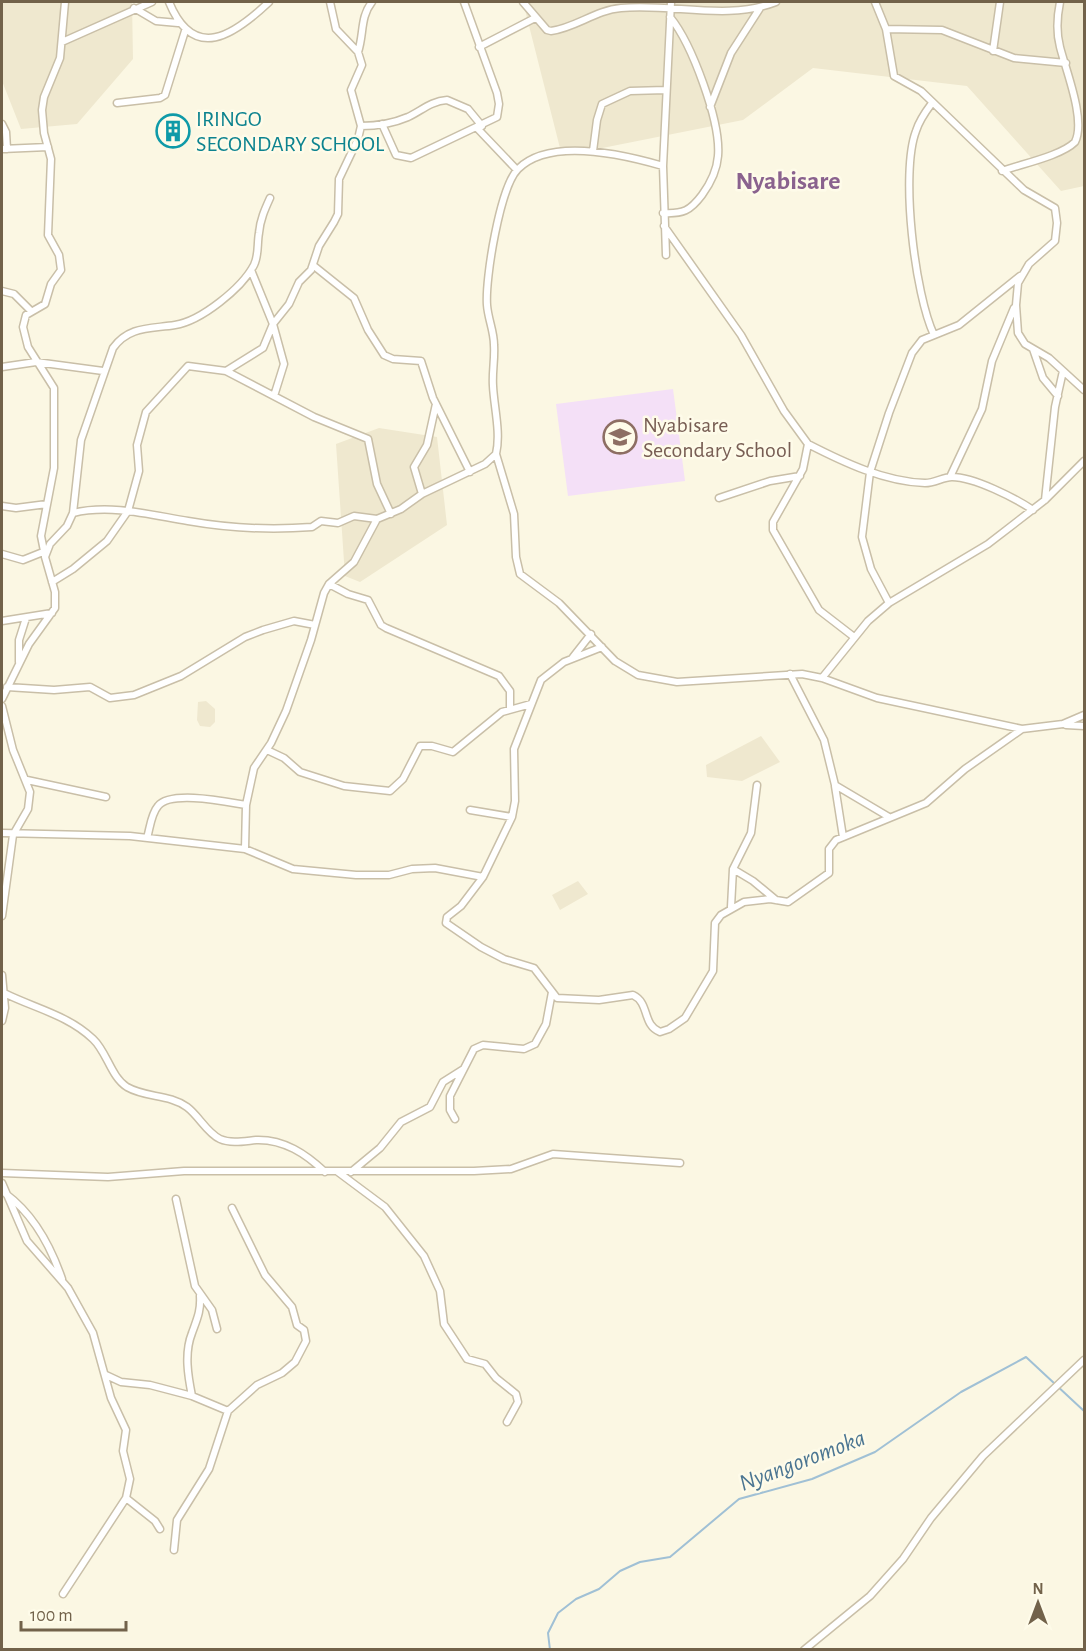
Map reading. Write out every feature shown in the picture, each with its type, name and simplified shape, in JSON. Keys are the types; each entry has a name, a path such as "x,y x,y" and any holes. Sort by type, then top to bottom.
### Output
{"street":[{"path":"2,699 19,663 52,614 56,601 41,536 54,468 55,398 51,380 36,363 28,347 23,327 26,315 45,304 51,284 62,265 48,235 52,174 42,110 44,97 60,58 65,2"},
{"path":"62,42 134,8 152,2"},
{"path":"169,2 178,23 185,31 197,37 229,34 246,24 269,2"},
{"path":"330,2 336,29 358,52"},
{"path":"226,371 263,348 273,324 289,304 299,282 314,266 319,246 338,214 336,188 358,139 361,126 351,90 362,71 358,52 362,40 363,17 372,2"},
{"path":"382,124 391,148 403,158 427,152 496,117 500,104 464,2"},
{"path":"523,2 547,30 559,30 608,10 627,5 670,13 760,8 776,2"},
{"path":"666,255 663,166 671,2"},
{"path":"875,2 886,28 892,73 912,84 1024,190 1049,203 1056,214 1057,235 1054,243 1032,261 1022,274 959,325 922,340 912,353 870,472 863,545 871,570 889,603"},
{"path":"993,51 1000,2"},
{"path":"1002,171 1055,152 1076,142 1079,135 1083,111 1066,63 1057,28 1060,2"},
{"path":"134,8 156,21 178,23"},
{"path":"710,107 731,53 760,8"},
{"path":"663,213 684,213 692,208 712,177 718,159 719,145 710,107 688,45 670,13"},
{"path":"479,47 536,18"},
{"path":"886,28 942,30 993,51 1033,61 1066,63"},
{"path":"117,103 160,98 165,95 185,31"},
{"path":"593,151 597,120 602,104 630,91 666,90"},
{"path":"361,126 382,124 408,117 427,106 447,100 468,109 479,127 517,170"},
{"path":"932,103 916,130 910,180 912,225 923,307 934,335"},
{"path":"2,124 6,132 4,149 48,147"},
{"path":"663,166 593,151 544,156 517,170 510,182 498,221 487,303 494,342 492,365 496,454 514,514 516,557 520,574 559,603 625,669 662,681 677,682 790,674 822,678 877,698 1022,729 1059,724 1084,715"},
{"path":"2,554 11,559 22,560 44,554 67,526 73,513 81,440 103,371 119,339 135,330 176,325 205,314 251,270 258,254 260,224 270,198"},
{"path":"664,226 741,335 784,411 808,444 870,472 925,483 950,477 1005,495 1033,510"},
{"path":"314,266 354,298 368,330 384,355 393,359 421,361 436,404 470,472"},
{"path":"251,270 273,324 284,364 274,396"},
{"path":"1022,274 1017,288 1016,305 1019,338 1049,358 1084,390"},
{"path":"2,291 14,294 32,311"},
{"path":"950,477 982,409 992,361 1016,305"},
{"path":"1033,349 1040,372 1048,386 1058,396"},
{"path":"2,367 36,363 103,371"},
{"path":"51,582 73,569 107,541 128,511 139,471 138,440 150,405 188,366 226,371 314,417 368,439 377,484 391,514"},
{"path":"1045,500 1063,371"},
{"path":"422,494 414,467 427,445 436,404"},
{"path":"808,444 807,460 773,522 773,530 819,610 854,637"},
{"path":"73,513 128,511 212,524 282,529 297,526 312,527 321,521 338,523 354,516 377,519 391,514 422,494 492,460 496,454"},
{"path":"822,678 854,637 889,603 988,544 1045,500 1084,461"},
{"path":"719,498 770,481 800,476"},
{"path":"2,506 16,508 47,504"},
{"path":"245,849 246,805 254,768 267,750 289,703 324,593 329,584 354,562 377,519"},
{"path":"2,563 11,559"},
{"path":"329,584 348,594 368,600 381,625 386,628 499,676 510,691 510,708"},
{"path":"2,621 52,614"},
{"path":"19,663 19,640 26,618"},
{"path":"7,687 54,690 90,687 110,698 134,695 181,676 245,637 263,630 294,621 315,625"},
{"path":"572,658 591,634"},
{"path":"602,647 572,658 543,677 514,752 515,801 512,817 483,877 461,906 447,917 446,923 481,947 504,959 531,966 552,992 561,999 594,1000 633,995 641,1000 648,1022 660,1032 669,1029 688,1014 697,994 713,971 715,923 731,907 744,902 788,902 827,875 831,868 830,847 843,837 926,803 964,769 1022,729"},
{"path":"790,674 824,740 835,785 843,837"},
{"path":"267,750 284,758 300,772 344,786 390,791 403,779 417,748 426,746 447,752 455,751 510,708 531,704"},
{"path":"2,706 13,750 30,792 28,809 15,832 4,881 2,916"},
{"path":"1059,724 1084,726"},
{"path":"27,780 106,797"},
{"path":"731,907 733,870 751,832 757,785"},
{"path":"835,785 889,817"},
{"path":"147,838 157,808 165,800 214,800 246,805"},
{"path":"470,810 512,817"},
{"path":"2,833 147,838 245,849 299,870 373,876 435,868 483,877"},
{"path":"733,870 753,881 776,901"},
{"path":"2,975 2,1021"},
{"path":"455,1119 450,1110 450,1096 463,1069 478,1046 498,1045 524,1049 535,1044 547,1019 552,992"},
{"path":"3,996 53,1012 83,1031 94,1039 120,1082 134,1090 168,1098 188,1108 213,1135 222,1140 278,1143 295,1148 325,1172"},
{"path":"350,1172 380,1148 401,1122 429,1107 444,1082 463,1069"},
{"path":"2,1173 108,1177 164,1172 511,1169 553,1154 680,1163"},
{"path":"337,1172 385,1207 424,1256 439,1286 444,1324 467,1359 485,1364 496,1378 516,1394 518,1402 507,1422"},
{"path":"2,1183 27,1241 62,1281"},
{"path":"5,1194 18,1205 45,1240 62,1281 93,1334 111,1398 126,1430 123,1451 130,1479 126,1498 63,1594"},
{"path":"176,1199 193,1278 200,1296 212,1310 218,1329"},
{"path":"174,1550 177,1520 209,1469 228,1411 257,1384 282,1373 295,1362 306,1341 304,1330 297,1325 292,1307 265,1275 232,1208"},
{"path":"192,1396 187,1355 191,1334 199,1320 200,1296"},
{"path":"804,1650 870,1596 903,1559 931,1518 983,1456 1084,1360"},
{"path":"106,1375 121,1382 150,1385 192,1396 228,1411"},
{"path":"126,1498 155,1521 160,1528"}],"shaded area":[{"path":"2,2 132,2 133,59 77,124 21,129 2,81"},
{"path":"523,2 1084,2 1084,186 1061,191 967,86 813,68 743,120 562,156"},
{"name":"Nyabisare Secondary School","path":"673,389 685,481 568,496 556,404"},
{"path":"379,428 437,437 447,525 360,582 345,576 336,444"},
{"path":"206,701 215,709 215,722 210,727 200,726 197,720 198,702"},
{"path":"761,736 780,762 742,781 707,777 706,765"},
{"path":"578,881 588,894 560,910 552,895"}],"waterway":[{"name":"Nyangoromoka","path":"550,1650 548,1633 558,1613 576,1599 599,1589 620,1571 640,1562 670,1557 739,1499 812,1479 875,1452 961,1392 1026,1357 1084,1411"}],"place":[{"name":"IRINGO SECONDARY SCHOOL","path":"173,131"},
{"name":"Nyabisare Secondary School","path":"620,437"}],"district":[{"name":"Nyabisare","path":"788,180"}]}
